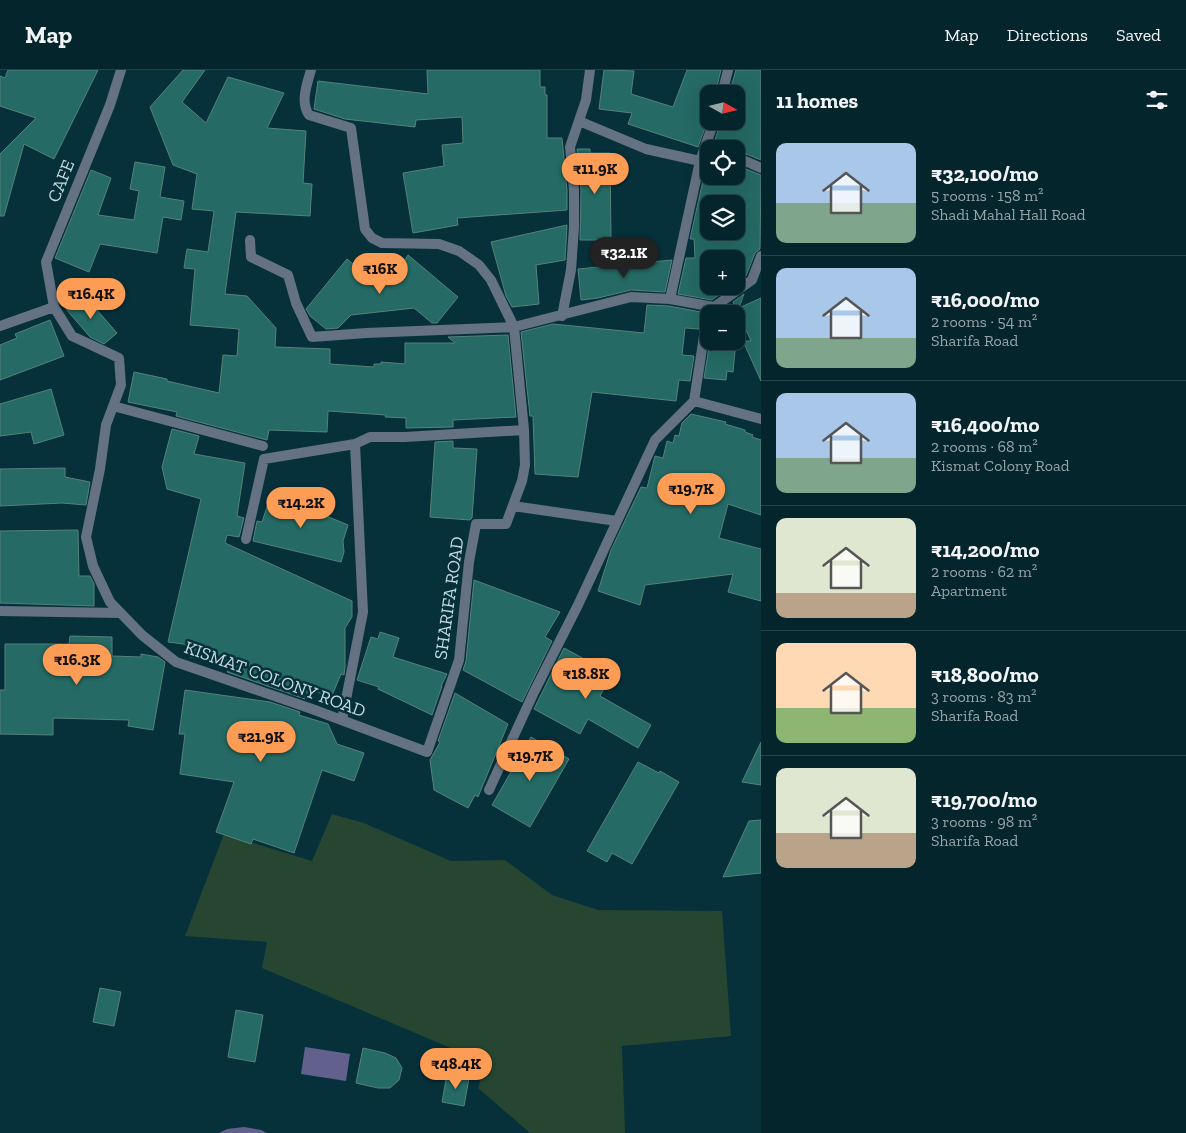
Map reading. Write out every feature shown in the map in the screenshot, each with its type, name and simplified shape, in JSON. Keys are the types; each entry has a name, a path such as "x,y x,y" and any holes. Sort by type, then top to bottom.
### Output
{"street":[{"name":"CAFE","path":"54,307 46,262 110,105 121,70"},
{"path":"311,70 304,102 305,110 309,115 350,128 365,229 372,238 382,243 438,244 459,251 479,265 491,280 514,327"},
{"path":"562,316 571,270 574,227 574,190 570,147 586,100 590,70"},
{"path":"724,85 728,70"},
{"path":"579,121 646,149 700,161 670,299"},
{"path":"745,161 761,168"},
{"path":"250,240 251,257 288,275 296,303 312,337 514,327 632,297 670,299 700,307"},
{"path":"720,305 752,280 761,256"},
{"path":"0,326 54,307"},
{"name":"KISMAT COLONY ROAD","path":"54,307 72,336 119,358 121,385 106,425 100,469 86,537 93,566 110,602 142,635 176,662 427,752"},
{"name":"SHARIFA ROAD","path":"427,752 459,660 469,562 476,524 506,524 522,480 524,430 514,327"},
{"path":"490,790 534,692 578,605 655,440 694,401 702,350"},
{"path":"694,401 761,419"},
{"path":"113,406 264,446"},
{"path":"246,539 264,459 355,444 370,437 405,437 524,430"},
{"path":"342,720 363,612 355,444"},
{"path":"513,506 617,521"},
{"path":"0,611 120,613"}],"green space":[{"path":"332,814 364,823 451,861 505,860 552,895 598,910 722,911 731,1036 622,1046 625,1133 530,1133 478,1088 486,1063 262,968 267,942 185,936 224,834 312,861"}],"water":[{"path":"305,1047 350,1054 346,1081 301,1074"},
{"path":"244,1127 267,1133 219,1133 227,1129"}],"building":[{"path":"8,70 98,70 54,159 24,144 4,216 0,216 0,154 36,118 0,106 0,76 5,78"},
{"path":"183,70 205,70 182,102 206,123 228,77 284,93 267,128 306,131 303,183 312,184 310,216 236,212 225,294 247,296 276,328 275,347 330,349 330,364 374,367 374,364 381,364 381,362 405,364 405,343 455,343 448,337 508,335 516,417 453,420 453,427 406,428 406,418 328,411 327,432 269,430 267,440 176,416 177,412 128,402 134,372 219,393 223,355 237,356 239,329 190,325 195,269 184,268 187,249 208,252 214,211 192,209 197,174 173,165 150,107"},
{"path":"427,70 540,70 540,87 545,87 545,95 547,95 547,138 562,138 567,210 457,218 458,225 413,233 403,173 444,166 442,145 463,143 462,117 416,120 415,127 345,119 314,109 318,81 428,94"},
{"path":"604,70 634,71 631,94 673,107 687,70 721,70 717,85 700,85 700,130 704,130 698,147 628,124 632,113 599,109"},
{"path":"736,70 761,70 761,160 745,154 745,140 715,140 718,130 745,130 745,85 732,85"},
{"path":"577,149 590,149 590,153 610,153 611,240 580,240 581,190"},
{"path":"135,162 165,167 160,197 184,201 181,220 163,217 157,253 100,244 89,272 55,258 91,170 111,178 98,215 134,220 139,191 130,189"},
{"path":"745,169 761,175 760,249 755,253 746,276 745,250 700,250 700,295 719,295 712,300 678,294 686,258 695,258 694,239 690,239 702,185 745,185"},
{"path":"567,225 565,260 536,265 539,304 512,307 506,296 491,242"},
{"path":"408,255 458,297 437,323 432,323 414,308 351,315 338,328 326,329 310,316 306,309 347,259 377,284 391,282"},
{"path":"672,260 665,292 631,290 581,300 578,269"},
{"path":"83,294 117,333 104,344 90,337 66,309"},
{"path":"744,295 740,305 734,305 733,302"},
{"path":"761,298 761,381 745,345 745,341 751,341 745,328 745,305"},
{"path":"647,305 669,306 700,312 699,329 685,328 682,355 694,356 690,381 679,380 676,401 592,392 578,477 535,474 533,416 530,416 521,332 553,324 644,333"},
{"path":"50,320 64,356 0,380 0,345 17,338 15,334"},
{"path":"709,350 735,350 733,372 727,371 726,380 704,378"},
{"path":"51,389 64,435 34,444 31,432 0,436 0,404"},
{"path":"691,414 726,422 725,424 745,430 745,432 753,435 752,437 761,440 761,515 728,504 719,538 761,549 761,601 728,592 733,574 645,585 640,605 598,591 611,550 641,487 647,488 655,456 663,458 667,441 673,443 675,435 679,436 682,423"},
{"path":"172,429 199,436 194,454 245,463 237,516 244,518 239,537 227,535 225,543 352,601 352,617 345,628 344,675 341,674 331,698 309,688 305,699 227,672 230,666 190,657 191,645 168,642 201,499 167,489 162,467"},
{"path":"453,441 453,448 477,449 472,518 470,520 430,517 435,442"},
{"path":"65,468 65,477 90,482 86,505 62,503 0,506 0,469"},
{"path":"272,492 301,502 300,505 348,525 343,541 344,552 341,562 253,541 257,521 262,522"},
{"path":"78,530 79,576 90,576 94,584 94,606 0,603 0,531"},
{"path":"474,580 560,612 545,637 552,641 522,702 463,670 466,661"},
{"path":"380,632 399,638 393,657 447,674 441,686 432,715 378,689 379,687 357,680 371,637 378,639"},
{"path":"70,636 112,637 112,656 141,657 141,654 158,657 165,662 153,730 128,726 129,720 53,718 53,735 0,734 0,690 5,690 5,644 69,644"},
{"path":"564,648 612,674 600,696 651,725 638,748 588,719 580,734 534,709"},
{"path":"185,690 270,702 300,712 299,715 328,724 337,744 364,753 354,781 322,770 294,853 253,839 251,844 216,832 234,782 180,774 185,734 179,734"},
{"path":"455,693 508,724 478,797 475,795 468,808 434,790 430,760 440,742 438,741"},
{"path":"531,737 569,759 530,827 492,805"},
{"path":"761,742 761,785 742,782"},
{"path":"638,762 659,773 660,771 679,782 632,864 612,853 607,862 587,851"},
{"path":"761,820 761,873 723,877 749,821"},
{"path":"100,988 121,992 114,1026 93,1022"},
{"path":"236,1010 263,1015 255,1062 228,1057"},
{"path":"363,1048 385,1053 396,1058 402,1068 399,1080 390,1088 378,1088 356,1083"},
{"path":"447,1074 469,1078 464,1106 442,1102"}]}
